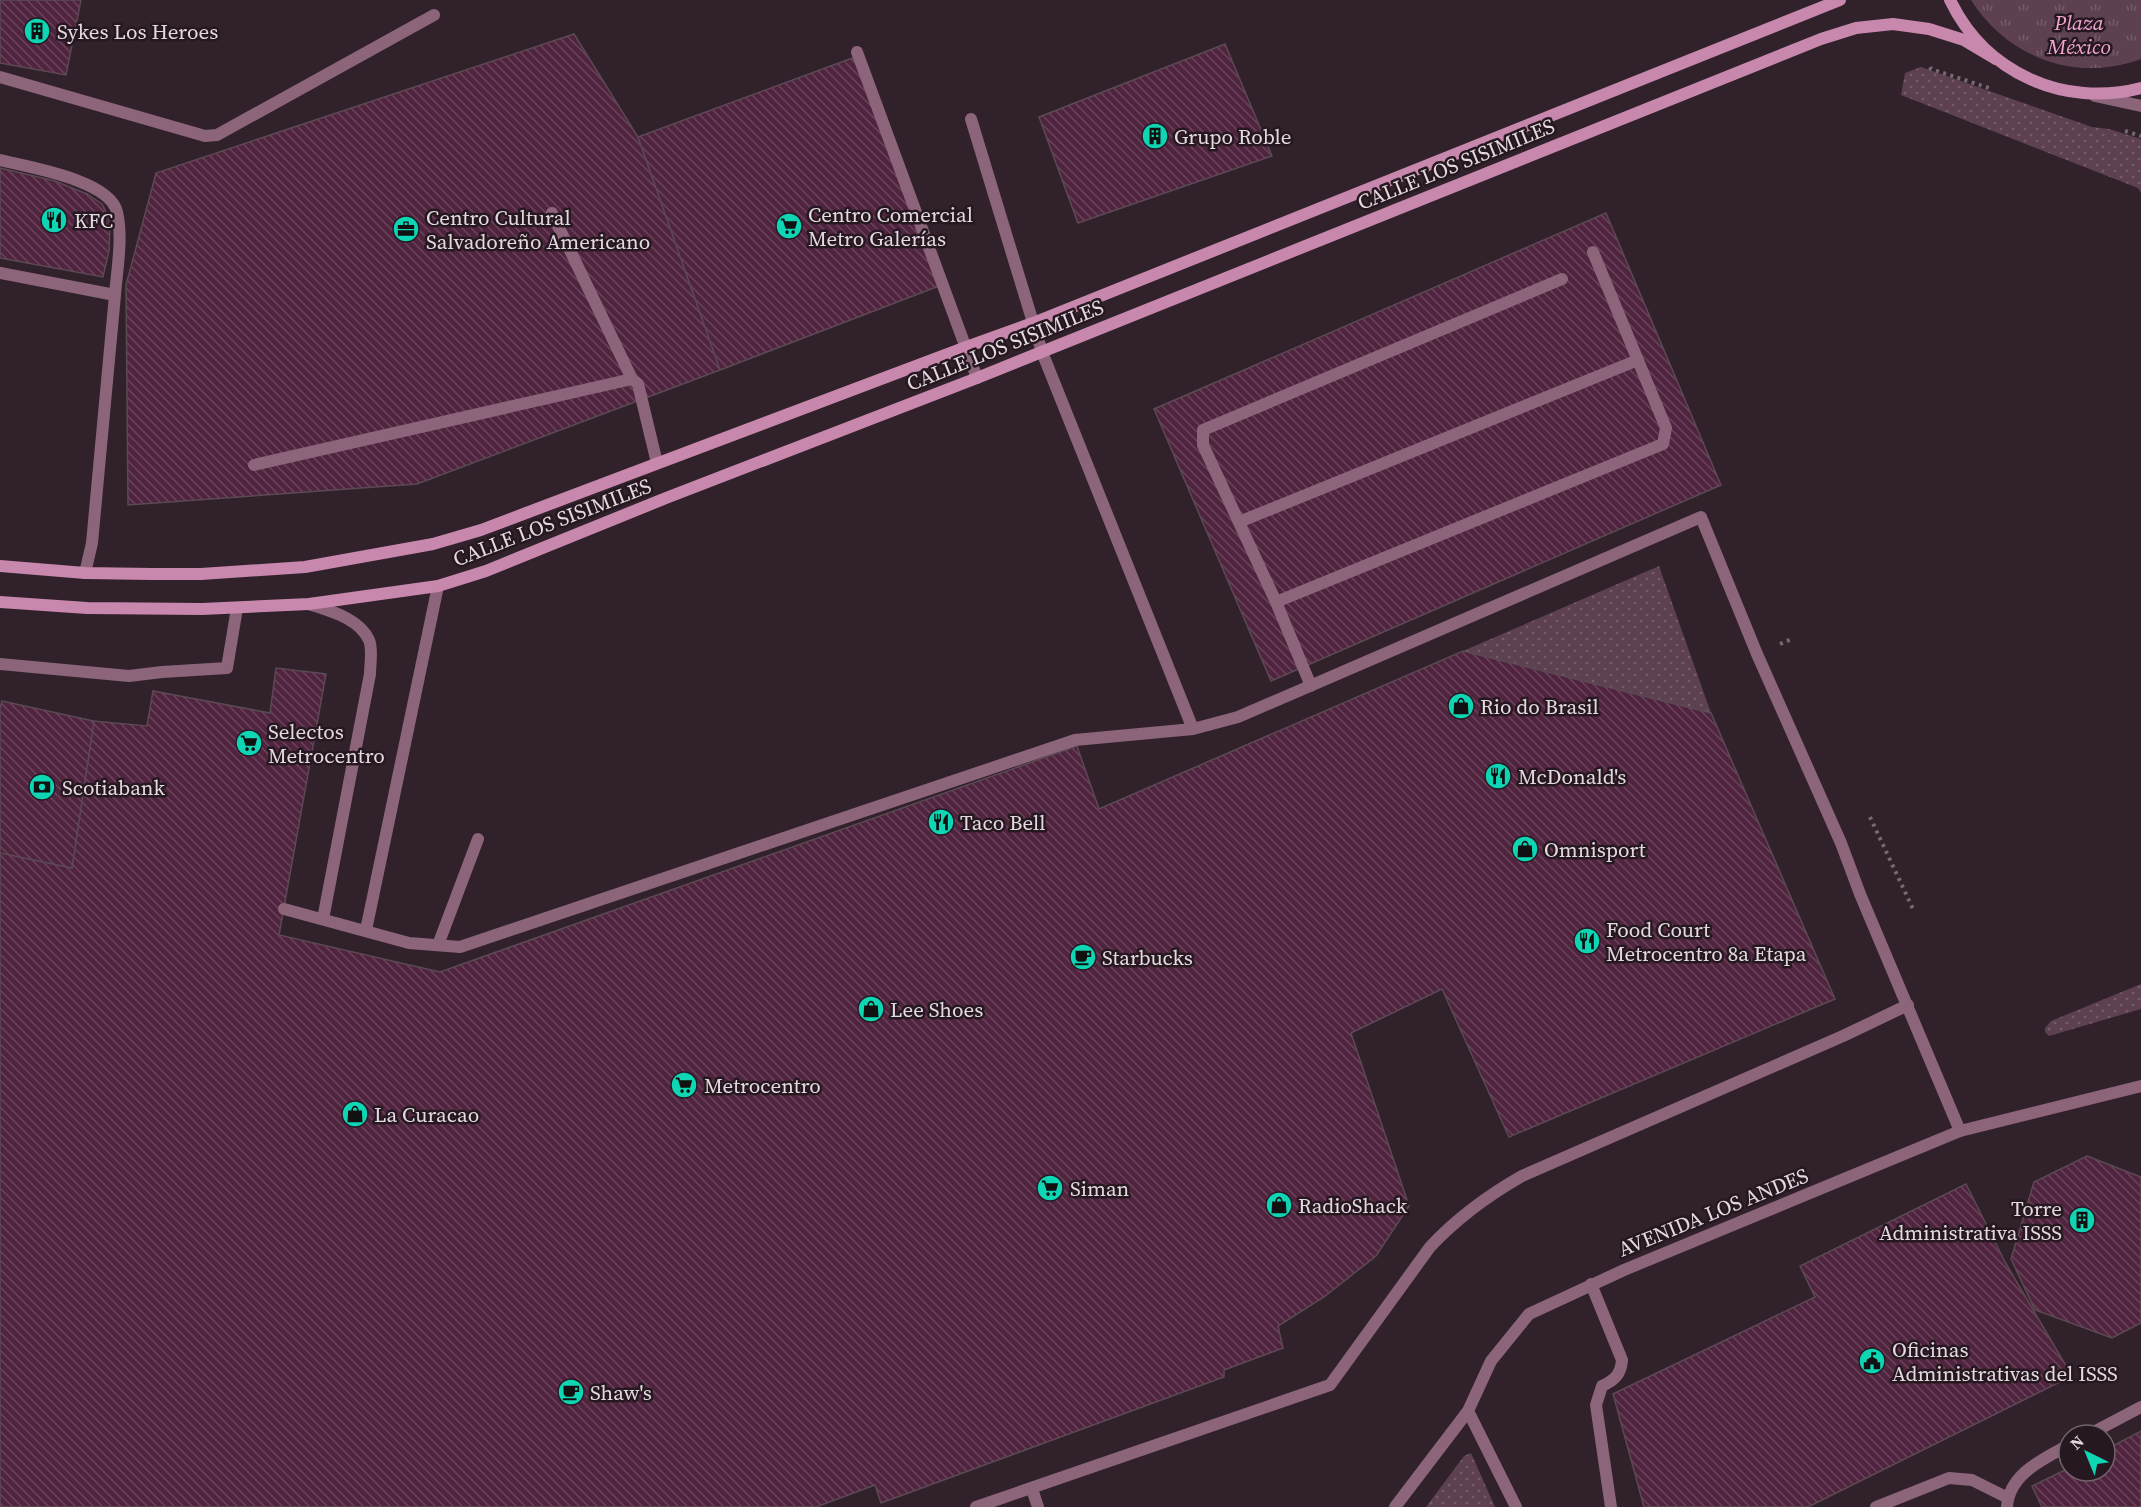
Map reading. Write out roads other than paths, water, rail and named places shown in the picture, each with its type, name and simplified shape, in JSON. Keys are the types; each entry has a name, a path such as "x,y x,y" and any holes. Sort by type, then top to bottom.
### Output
{"main road":[{"name":"CALLE LOS SISIMILES","path":"0,566 85,573 201,574 305,567 433,544 481,530 1034,323 1840,0"},
{"path":"1950,0 1970,33 1996,59 2036,83 2082,93 2121,92 2141,88"},
{"name":"CALLE LOS SISIMILES","path":"0,602 109,608 237,608 309,604 438,586 486,571 666,498 977,378 1821,39 1856,28 1893,24 1929,29 1964,40 1996,59"}],"street":[{"path":"0,77 205,136 217,135 434,15"},
{"path":"857,52 977,378"},
{"path":"2082,93 2141,106"},
{"path":"971,118 1042,352 1193,729"},
{"path":"0,160 88,183 105,194 117,210 119,231 115,295 92,543 85,573"},
{"path":"552,213 632,379 638,384 657,463"},
{"path":"1276,602 1663,444 1666,428 1593,252"},
{"path":"0,273 115,295"},
{"path":"1311,686 1276,602 1203,445 1203,430 1562,279"},
{"path":"1239,522 1638,360"},
{"path":"255,465 632,379"},
{"path":"284,909 409,943 460,947 1075,740 1193,729 1238,717 1701,517 1757,654 1841,843 1860,894 1960,1131"},
{"path":"366,930 438,586"},
{"path":"309,604 338,614 358,626 370,642 370,674 323,919"},
{"path":"0,664 129,676 227,668 237,608"},
{"path":"438,945 478,839"},
{"path":"977,1507 1330,1385 1430,1247 1447,1228 1497,1191 1522,1176 1843,1036 1908,1005"},
{"name":"AVENIDA LOS ANDES","path":"1395,1507 1468,1411 1491,1361 1529,1314 1591,1284 1960,1131 2141,1086"},
{"path":"1591,1284 1622,1360 1621,1371 1613,1381 1602,1386 1596,1405 1611,1507"},
{"path":"2111,1423 2141,1407"},
{"path":"1468,1411 1516,1507"},
{"path":"1876,1507 1949,1478 1972,1480 2007,1502 2015,1484 2031,1466 2057,1452"},
{"path":"1032,1489 1038,1507"}],"place":[{"name":"Sykes Los Heroes","path":"37,31"},
{"name":"Grupo Roble","path":"1155,136"},
{"name":"KFC","path":"54,220"},
{"name":"Centro Comercial Metro Galerías","path":"789,226"},
{"name":"Centro Cultural Salvadoreño Americano","path":"406,229"},
{"name":"Rio do Brasil","path":"1461,706"},
{"name":"Selectos Metrocentro","path":"249,743"},
{"name":"McDonald's","path":"1498,776"},
{"name":"Scotiabank","path":"42,787"},
{"name":"Taco Bell","path":"941,822"},
{"name":"Omnisport","path":"1525,849"},
{"name":"Food Court Metrocentro 8a Etapa","path":"1587,941"},
{"name":"Starbucks","path":"1083,957"},
{"name":"Lee Shoes","path":"871,1009"},
{"name":"Metrocentro","path":"684,1085"},
{"name":"La Curacao","path":"355,1114"},
{"name":"Siman","path":"1050,1188"},
{"name":"RadioShack","path":"1279,1205"},
{"name":"Torre Administrativa ISSS","path":"2082,1220"},
{"name":"Oficinas Administrativas del ISSS","path":"1872,1361"},
{"name":"Shaw's","path":"571,1392"}],"park label":[{"name":"Plaza México","path":"2079,34"}]}
